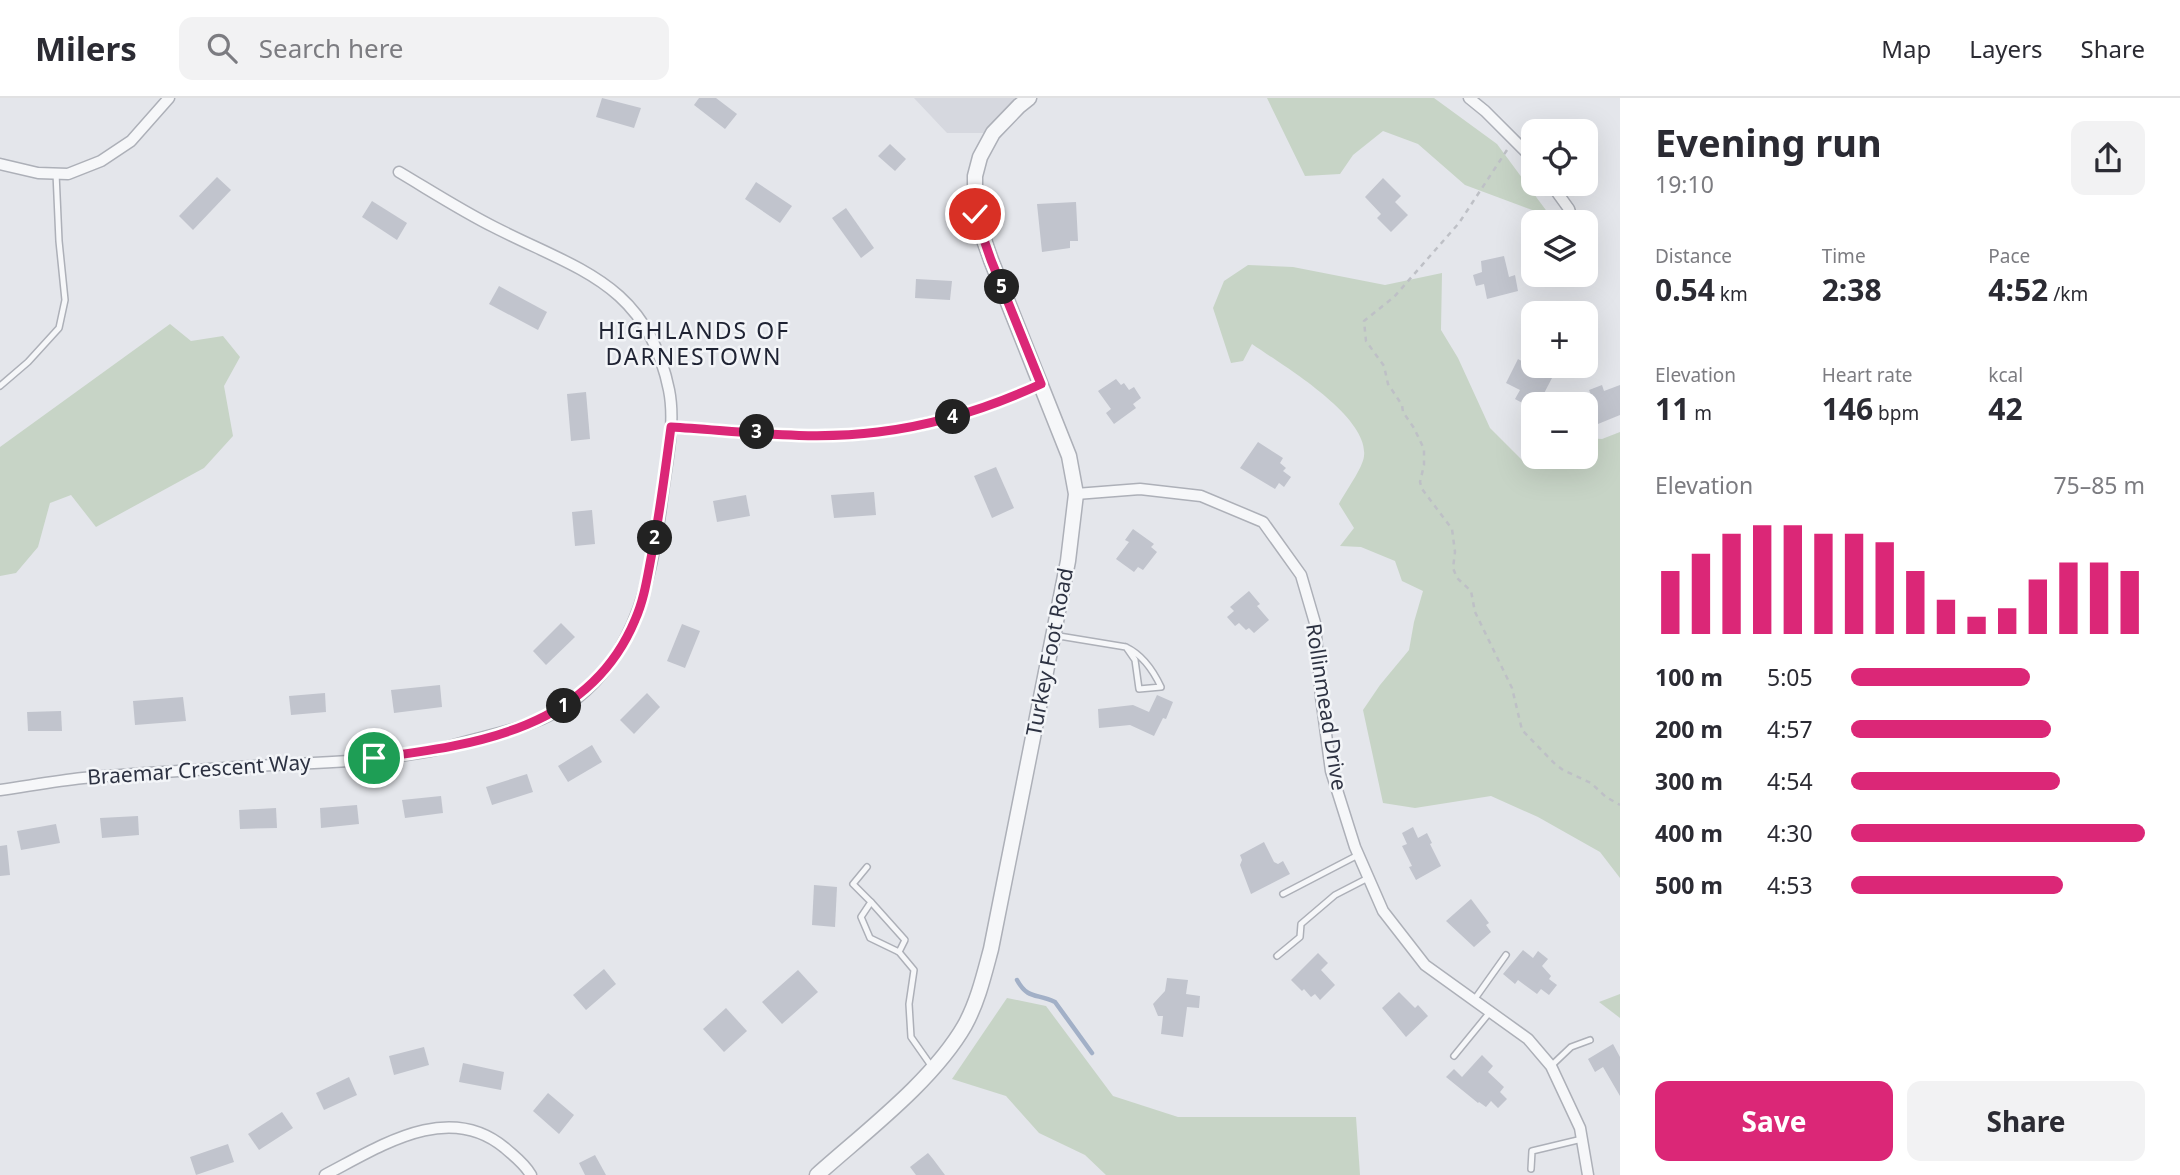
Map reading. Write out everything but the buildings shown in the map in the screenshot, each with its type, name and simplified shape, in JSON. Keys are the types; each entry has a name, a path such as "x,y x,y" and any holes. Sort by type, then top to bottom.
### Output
{"street":[{"path":"0,164 38,173 68,174 101,161 131,141 169,98"},
{"name":"Turkey Foot Road","path":"817,1175 912,1089 932,1067 964,1025 976,1000 987,961 1068,561 1076,495 1069,456 975,214 975,176 980,157 993,133 1030,98"},
{"path":"1469,98 1521,146"},
{"name":"Braemar Crescent Way","path":"0,790 82,778 374,758 429,751 523,727 573,701 597,680 621,650 636,618 645,589 660,513 671,427 669,392 659,355 648,331 620,296 600,279 493,227 400,172"},
{"path":"671,427 801,435 876,433 929,424 976,411 1041,384"},
{"name":"Rollinmead Drive","path":"1076,495 1140,489 1201,496 1263,522 1301,576 1315,623 1331,771 1358,855 1383,911 1425,965 1528,1039 1551,1066 1580,1128 1588,1175"},
{"path":"325,1175 398,1137 418,1130 447,1127 478,1132 496,1140 524,1164 531,1175"}],"lane":[{"path":"0,386 28,362 59,328 65,300 56,173"},
{"path":"1053,635 1126,647 1135,651 1153,670 1161,687 1139,689 1135,660 1126,647"},
{"path":"1283,894 1358,855"},
{"path":"867,867 853,884 905,940 900,952"},
{"path":"1278,956 1300,937 1301,924 1310,916 1335,895 1368,878"},
{"path":"871,902 861,917 870,938 900,952 914,970 909,1004 911,1037 932,1067"},
{"path":"1474,1000 1506,955"},
{"path":"1454,1056 1490,1012"},
{"path":"1551,1066 1571,1047 1590,1040"},
{"path":"1531,1168 1532,1151 1582,1139"}],"path":[{"path":"1514,138 1459,223 1394,297 1364,321 1366,341 1384,366 1388,384 1420,440 1425,455 1420,482 1422,489 1452,529 1455,552 1453,568 1457,578 1471,591 1475,612 1512,688 1522,730 1555,764 1591,783 1620,805"}],"shaded area":[{"path":"914,98 1015,98 986,133 947,133"}],"green space":[{"path":"1267,98 1434,98 1497,144 1521,176 1521,196 1535,196 1546,210 1532,210 1465,185 1418,144 1383,131 1353,155 1340,174 1305,176"},
{"path":"1248,265 1293,267 1385,285 1442,273 1441,330 1458,358 1490,428 1521,459 1521,469 1598,469 1598,439 1620,432 1620,878 1600,852 1538,817 1491,796 1415,808 1383,803 1363,710 1409,650 1423,591 1402,581 1395,561 1361,547 1340,546 1354,528 1339,504 1363,461 1362,441 1353,425 1321,393 1252,344 1243,361 1231,363 1213,308 1224,281"},
{"path":"170,324 191,341 223,336 240,357 224,386 233,436 204,468 96,527 71,495 50,503 38,547 16,573 0,576 0,447"},
{"path":"1620,994 1620,1018 1599,1002"},
{"path":"1007,998 1046,1006 1113,1096 1178,1117 1356,1117 1360,1175 1106,1175 1085,1155 1039,1133 1006,1096 952,1079"}],"waterway":[{"path":"1017,980 1025,991 1055,1002 1092,1053"}],"district":[{"name":"HIGHLANDS OF DARNESTOWN","path":"694,344"}],"route":[{"path":"374,758 429,751 523,727 573,701 597,680 621,650 636,618 645,589 660,513 671,427 801,435 876,433 929,424 976,411 1041,384 975,214"}]}
